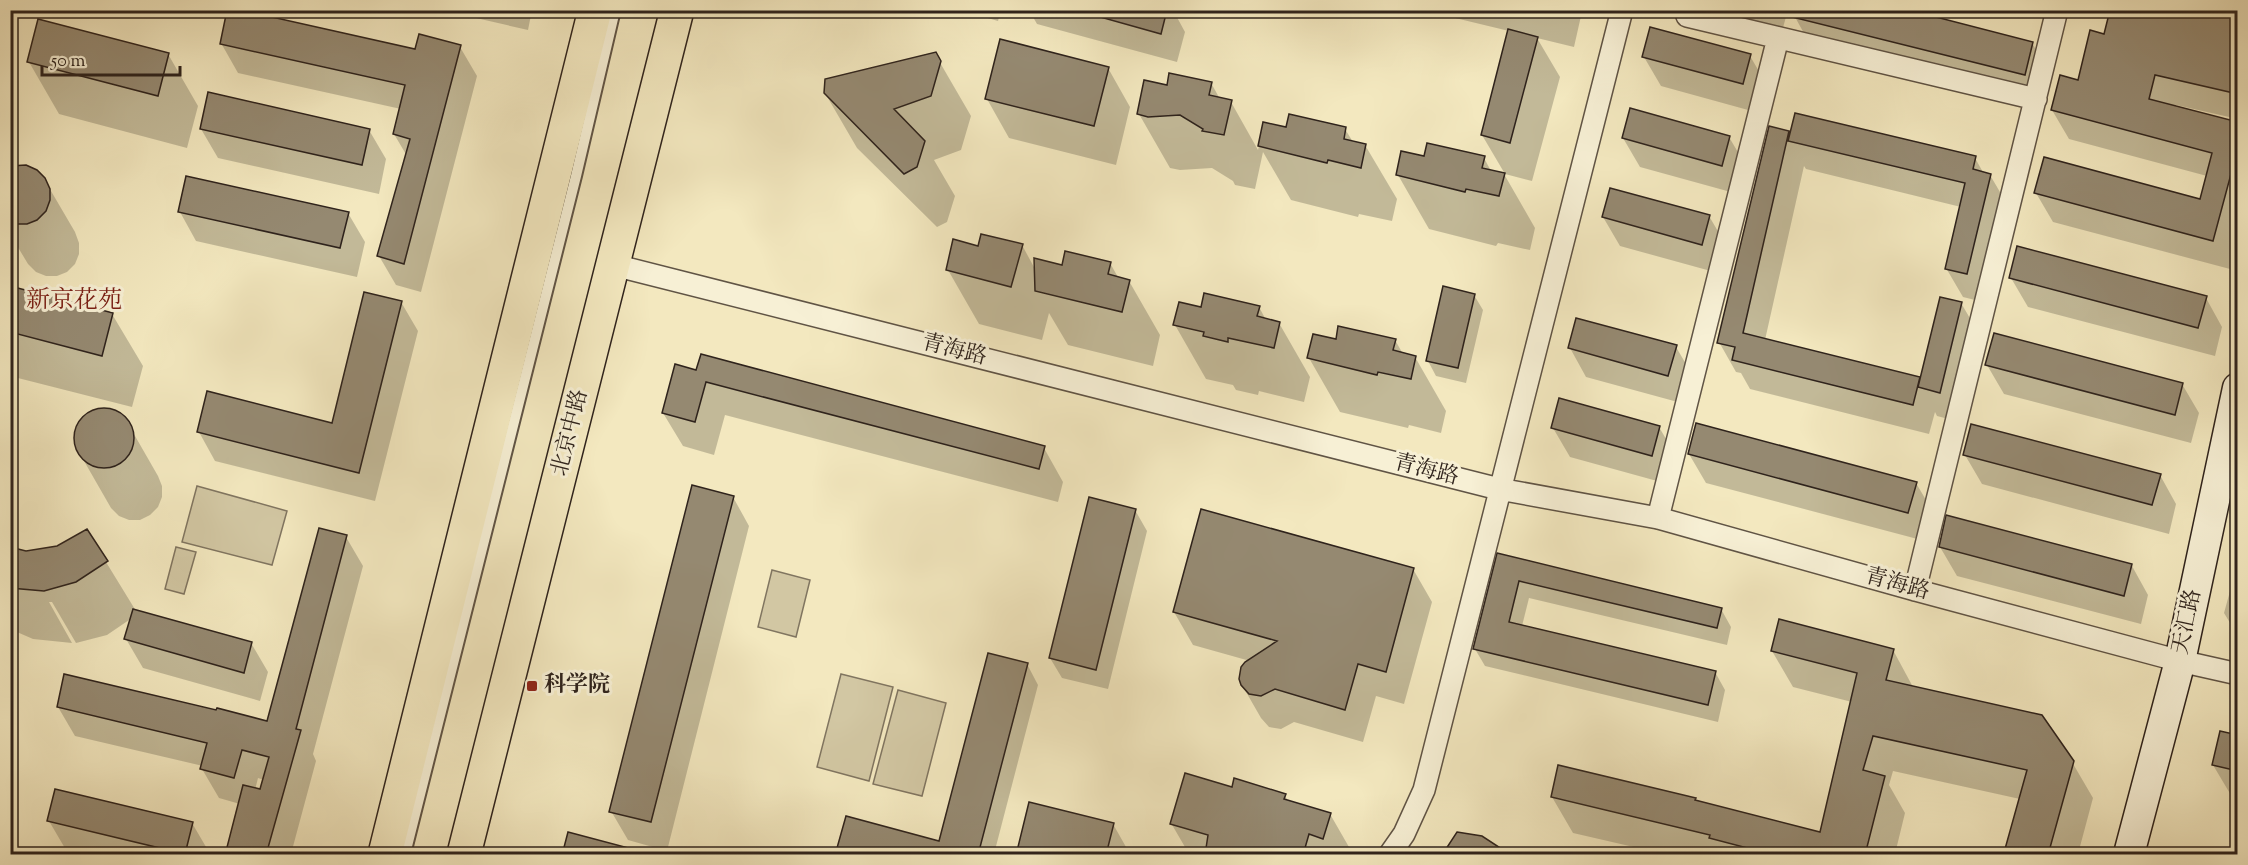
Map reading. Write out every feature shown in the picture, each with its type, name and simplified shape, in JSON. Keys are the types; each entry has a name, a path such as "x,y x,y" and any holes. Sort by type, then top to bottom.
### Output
{"main road":[{"path":"385,855 595,10"},
{"name":"北京中路","path":"464,855 677,10"}],"street":[{"path":"1390,855 1404,834 1424,790 1622,10"},
{"path":"1915,590 2057,10"},
{"path":"1687,16 2036,99"},
{"path":"1658,518 1778,38"},
{"name":"青海路","path":"614,265 1499,489 1658,518 1915,590 2180,661 2238,674"},
{"name":"天汇路","path":"2129,855 2180,661 2238,388"}],"lane":[{"path":"405,855 576,176 615,10"},
{"path":"452,855 464,809"}],"shaded area":[{"path":"197,486 287,511 272,565 182,542"},
{"path":"176,547 196,552 184,594 165,589"},
{"path":"772,570 810,580 796,637 758,627"},
{"path":"841,674 893,687 869,781 817,767"},
{"path":"898,690 946,703 922,796 873,784"}],"building":[{"path":"227,10 241,10 415,49 419,34 461,45 404,264 377,256 410,139 393,134 405,85 220,44"},
{"path":"1093,10 1167,10 1161,34 1093,15"},
{"path":"1789,10 1909,10 2033,42 2025,75 1788,16"},
{"path":"2110,10 2238,10 2238,94 2155,75 2149,99 2238,122 2238,148 2213,241 2034,193 2044,157 2200,199 2212,153 2051,110 2060,75 2078,80 2090,30 2104,34"},
{"path":"38,19 169,53 158,96 27,62"},
{"path":"1650,27 1751,54 1743,84 1642,57"},
{"path":"1508,29 1538,37 1510,143 1481,135"},
{"path":"1000,39 1109,67 1094,126 985,99"},
{"path":"936,52 941,61 931,96 894,109 925,141 917,167 904,174 824,93 825,79"},
{"path":"1169,73 1212,82 1209,95 1232,100 1224,135 1202,131 1203,129 1180,115 1148,117 1137,114 1144,80 1167,85"},
{"path":"208,92 370,129 362,165 200,129"},
{"path":"1630,108 1730,136 1722,166 1622,138"},
{"path":"1795,113 1976,156 1973,169 1991,174 1967,274 1945,269 1965,183 1788,141"},
{"path":"1289,114 1346,127 1344,139 1366,144 1361,168 1328,160 1327,163 1258,146 1263,122 1286,127"},
{"path":"1769,126 1789,131 1743,333 1920,377 1913,405 1732,360 1735,347 1717,343"},
{"path":"1427,143 1485,156 1482,168 1505,173 1499,196 1466,189 1465,192 1396,175 1401,151 1424,156"},
{"path":"26,165 37,170 45,178 50,189 50,200 46,211 37,220 27,224 10,224 10,166"},
{"path":"186,176 349,212 340,248 178,212"},
{"path":"1610,188 1710,215 1702,245 1602,217"},
{"path":"981,234 1023,244 1011,287 946,270 953,239 978,246"},
{"path":"2017,246 2207,296 2198,328 2009,278"},
{"path":"1065,251 1111,262 1108,274 1130,280 1122,312 1035,291 1034,258 1062,265"},
{"path":"10,286 113,313 102,356 10,332"},
{"path":"1443,286 1475,294 1458,368 1426,361"},
{"path":"364,292 402,301 359,473 197,432 207,391 332,423"},
{"path":"1204,293 1260,306 1257,316 1280,322 1274,348 1228,338 1228,342 1203,336 1204,332 1173,325 1179,302 1201,307"},
{"path":"1940,297 1962,302 1940,393 1918,387"},
{"path":"1576,318 1677,345 1668,376 1568,348"},
{"path":"1338,326 1396,339 1393,350 1416,356 1411,379 1378,372 1377,375 1307,358 1313,334 1336,339"},
{"path":"1994,333 2183,383 2175,415 1985,365"},
{"path":"701,354 1045,446 1039,469 706,382 695,422 662,413 675,364 696,370"},
{"path":"1559,398 1660,426 1652,456 1551,428"},
{"path":"104,408 125,417 134,438 125,459 104,468 83,459 74,438 83,417"},
{"path":"1696,423 1917,482 1908,513 1688,454"},
{"path":"1971,424 2161,474 2152,505 1963,455"},
{"path":"692,485 734,496 651,822 609,812"},
{"path":"1089,497 1136,509 1096,670 1049,658"},
{"path":"1201,509 1414,568 1386,672 1358,664 1345,710 1275,689 1261,696 1249,694 1239,679 1241,667 1277,641 1173,612"},
{"path":"1946,515 2132,564 2124,596 1939,547"},
{"path":"319,528 347,535 296,729 301,730 266,855 225,855 243,785 260,789 269,757 242,750 234,778 200,769 207,743 57,707 64,674 267,721"},
{"path":"87,529 108,561 76,582 44,591 10,588 10,547 26,551 57,546"},
{"path":"1497,553 1722,608 1717,628 1519,581 1509,622 1716,671 1708,705 1473,649"},
{"path":"133,609 252,642 244,673 124,639"},
{"path":"1779,619 1894,649 1886,680 2042,715 2074,761 2048,855 2026,855 2005,849 2027,770 1873,736 1863,770 1885,776 1865,855 1774,855 1709,838 1710,835 1551,797 1558,765 1696,798 1695,800 1820,832 1857,673 1771,651"},
{"path":"988,653 1028,663 978,855 835,855 846,816 939,841"},
{"path":"2220,731 2238,735 2238,771 2212,765"},
{"path":"1185,773 1232,787 1234,778 1286,794 1284,799 1331,813 1323,839 1309,834 1303,855 1205,855 1208,835 1170,824"},
{"path":"55,789 193,822 185,854 47,821"},
{"path":"1029,802 1114,823 1106,855 1070,855 1048,849 1047,855 1029,855 1017,851"},
{"path":"568,832 636,850 635,855 562,855"},
{"path":"1457,832 1482,836 1511,855 1442,855"}],"place":[{"name":"科学院","path":"532,686"}],"district":[{"name":"新京花苑","path":"74,301"}]}
